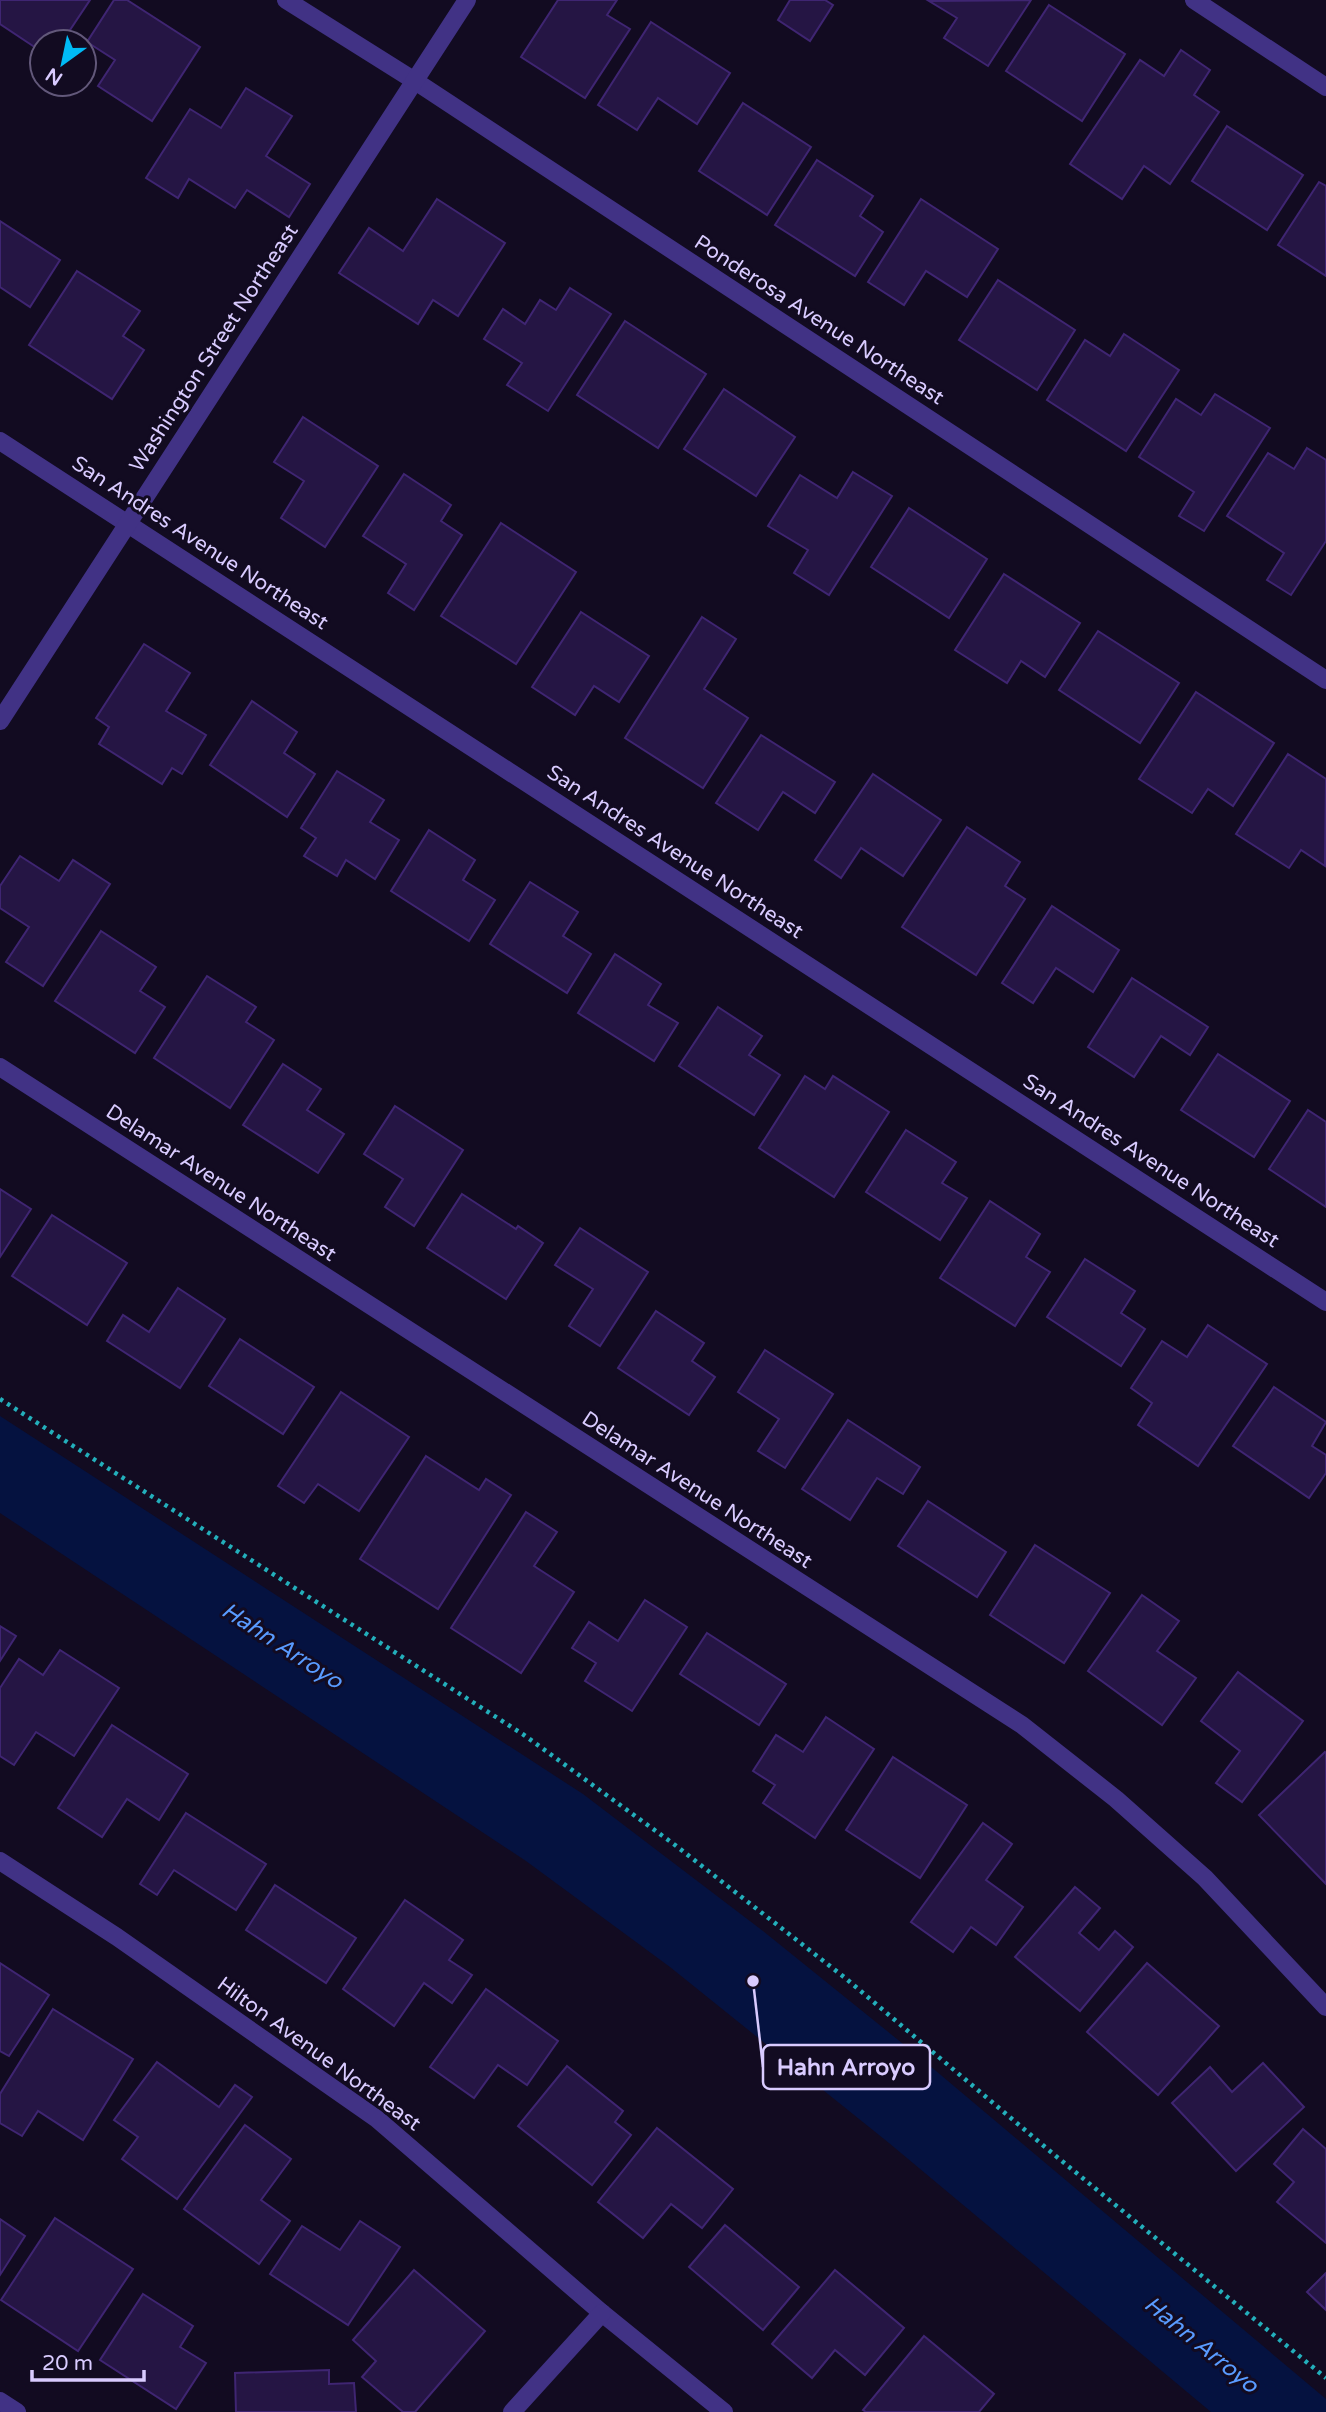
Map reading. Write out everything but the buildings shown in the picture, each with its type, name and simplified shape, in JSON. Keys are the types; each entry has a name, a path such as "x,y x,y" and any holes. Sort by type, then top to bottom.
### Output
{"street":[{"name":"Ponderosa Avenue Northeast","path":"286,0 415,81 1326,680"},
{"name":"Washington Street Northeast","path":"0,721 467,0"},
{"path":"1194,0 1326,87"},
{"name":"San Andres Avenue Northeast","path":"0,441 1326,1302"},
{"name":"Delamar Avenue Northeast","path":"0,1067 1022,1725 1116,1799 1205,1878 1326,2007"},
{"name":"Hilton Avenue Northeast","path":"0,1861 117,1937 377,2119 602,2314 724,2412"},
{"path":"512,2412 602,2314"},
{"path":"0,2401 17,2412"}],"path":[{"path":"0,1399 524,1735 594,1785 844,1977 1057,2157 1326,2378"}],"water":[{"path":"0,1416 583,1794 763,1931 923,2060 1326,2399 1326,2412 1211,2412 889,2143 670,1967 526,1861 0,1513"}],"place":[{"name":"Hahn Arroyo","path":"753,1981"}]}
